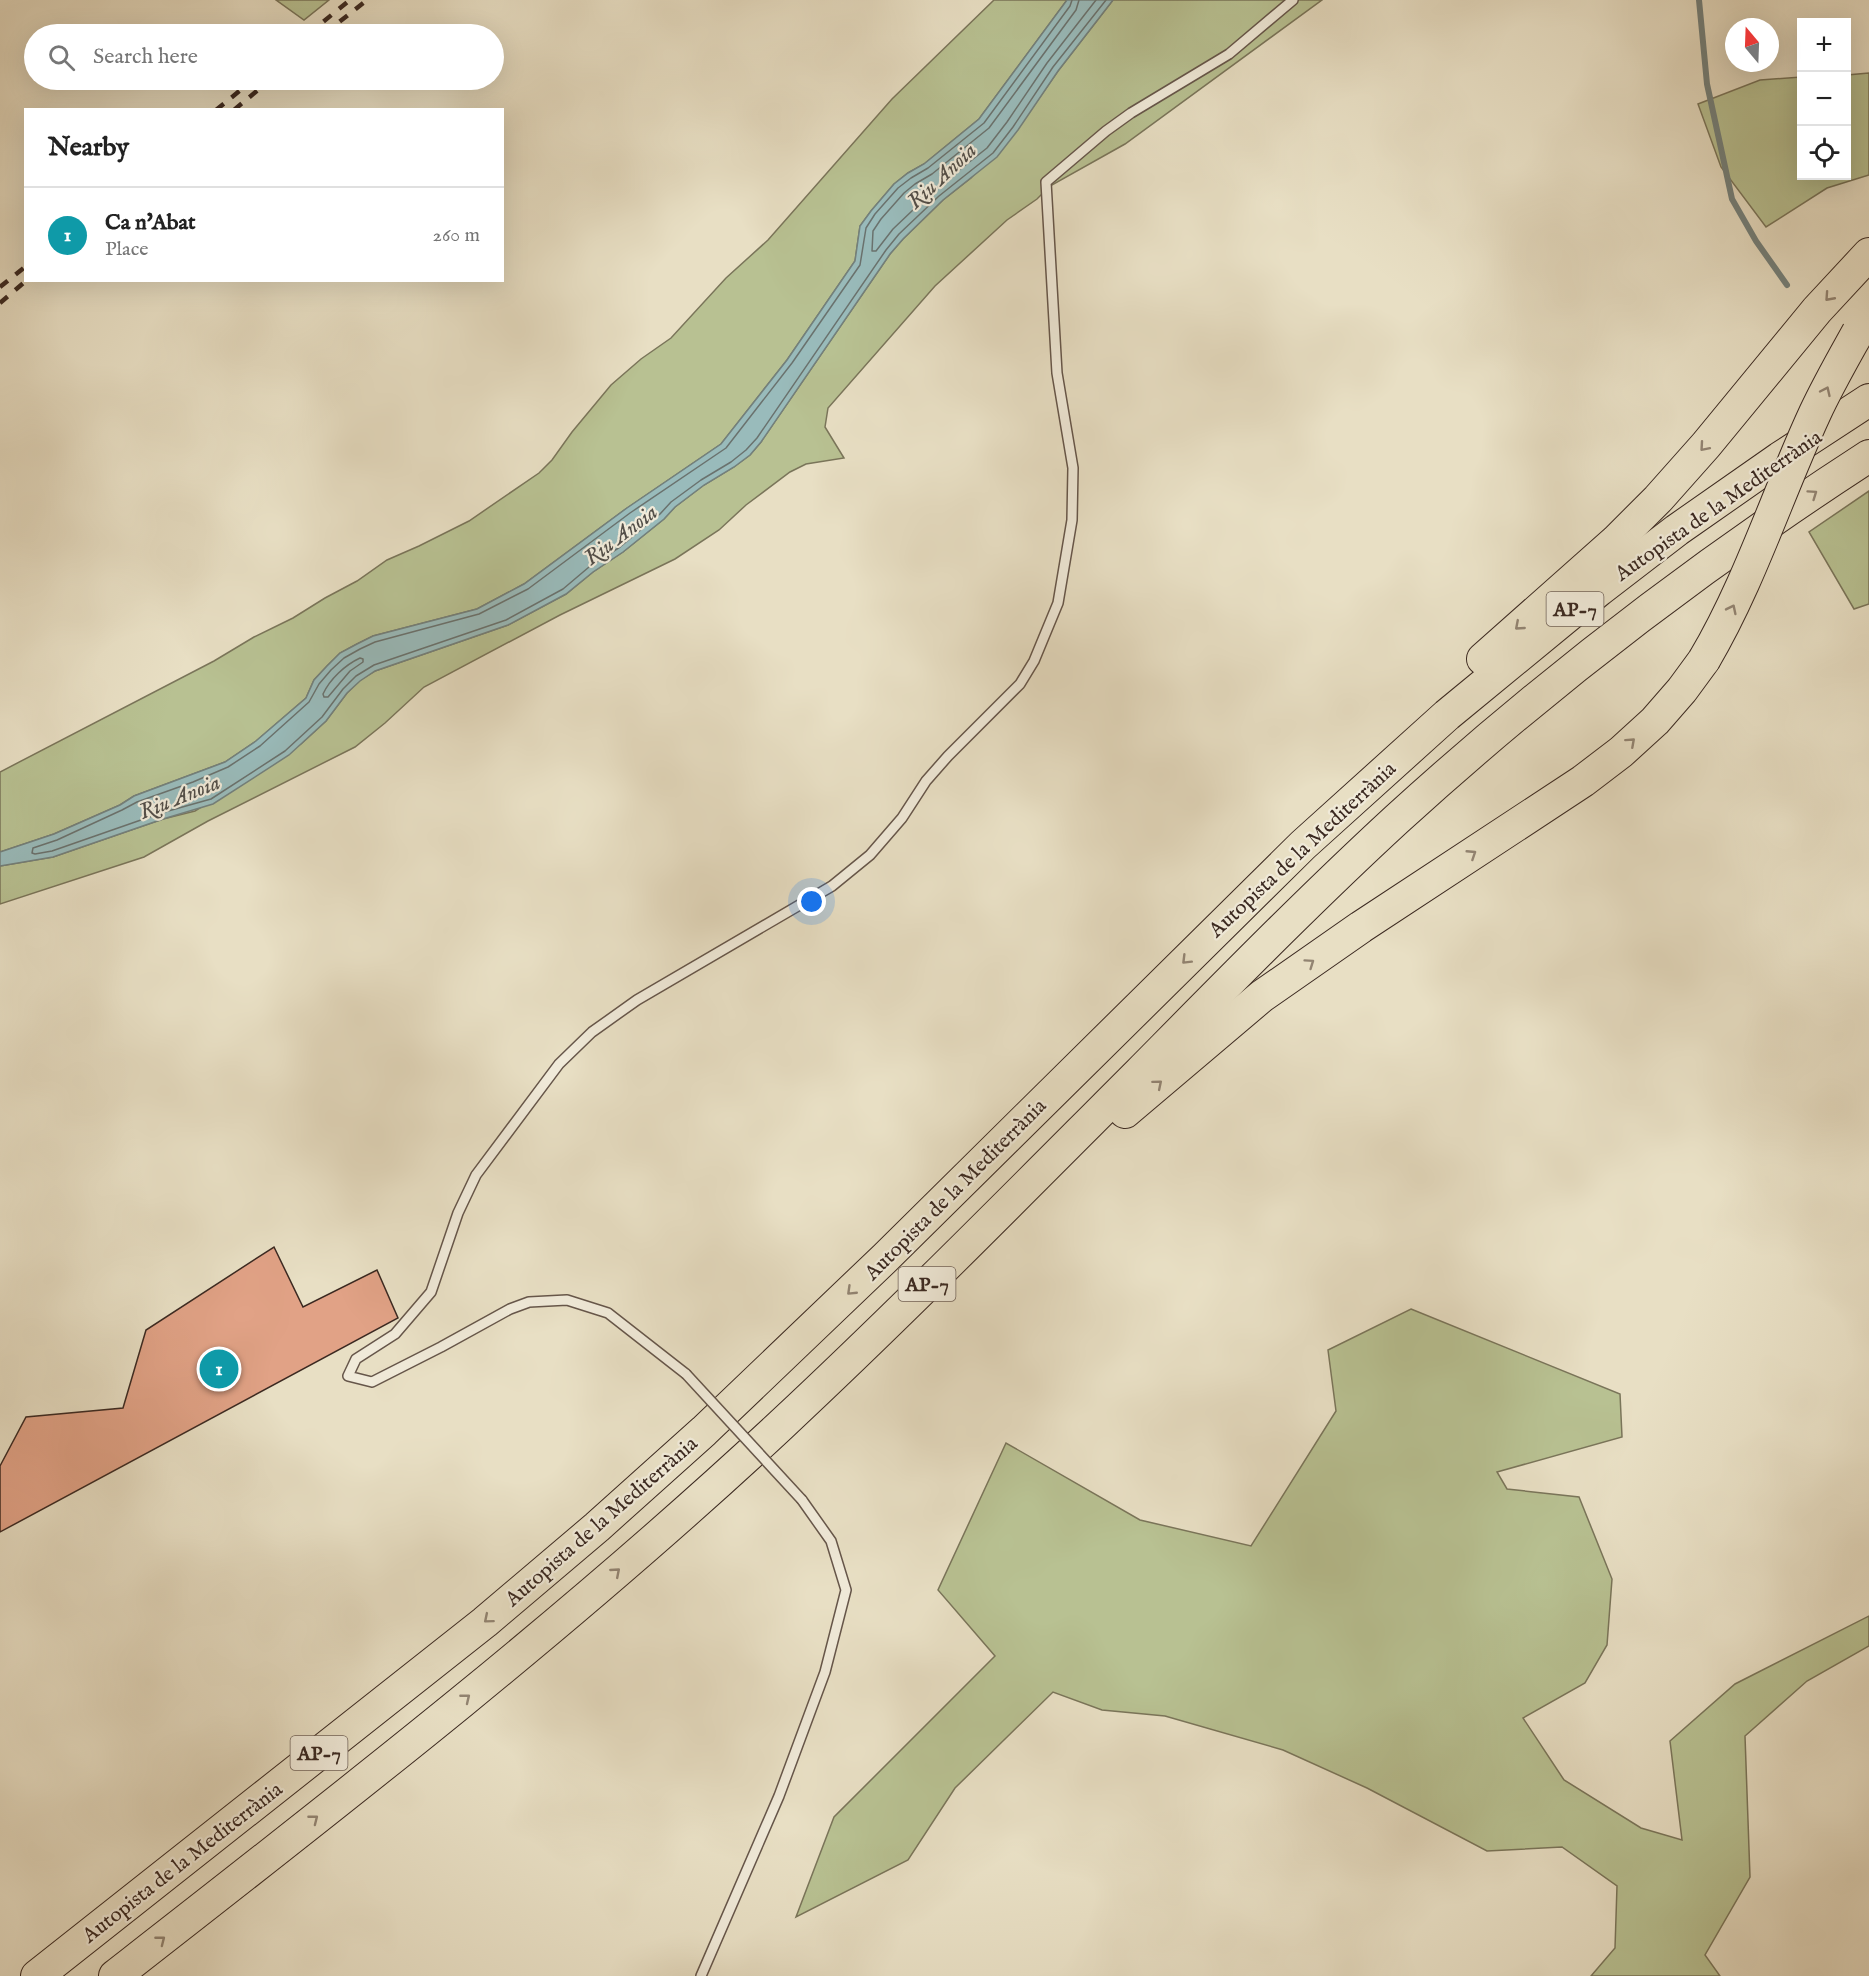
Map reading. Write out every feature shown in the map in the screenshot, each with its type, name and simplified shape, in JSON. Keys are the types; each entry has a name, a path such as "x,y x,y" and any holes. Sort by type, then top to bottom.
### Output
{"highway":[{"path":"1303,845 1400,738 1515,629 1616,541 1658,499 1706,445 1817,310 1869,254"},
{"path":"953,1258 1262,996 1361,927 1583,781 1621,752 1655,721 1704,660 1723,628 1742,590 1819,405 1832,378 1864,325"},
{"name":"Autopista de la Mediterrània","path":"37,1976 485,1622 651,1479 770,1370 877,1266 1303,845 1447,715 1599,590 1714,504 1869,400"},
{"name":"Autopista de la Mediterrània","path":"115,1976 493,1676 780,1426 953,1258 1255,955 1397,819 1475,750 1554,684 1713,562 1869,456"}],"lane":[{"path":"701,1976 779,1796 825,1672 846,1590 831,1541 802,1500 686,1374 608,1312 567,1300 529,1302 510,1309 372,1382 348,1376 356,1359 395,1334 431,1292 458,1213 476,1175 559,1064 592,1032 637,1000 832,886 870,855 902,818 926,781 1020,684 1034,661 1058,603 1072,520 1073,468 1057,373 1046,182 1131,113 1229,54 1293,0"}],"green space":[{"path":"276,0 329,0 304,20"},
{"path":"994,0 1067,0 979,119 924,164 894,184 871,211 860,226 855,261 787,360 721,444 627,508 524,584 477,609 373,636 340,653 314,680 306,698 256,741 225,762 134,796 120,805 54,834 0,852 0,772 293,618 357,581 387,560 469,521 539,473 552,460 611,385 641,359 671,338 726,278 768,240 892,99"},
{"path":"1113,0 1322,0 1125,144 1050,186 1037,199 1007,220 935,286 828,408 825,427 844,458 806,464 790,472 746,505 719,530 675,559 560,615 424,687 355,747 208,821 144,857 0,904 0,866 53,857 163,819 195,811 301,744 326,721 360,680 375,671 508,625 566,594 623,552 704,485 750,455 890,254 943,200 971,178 1028,114"},
{"path":"1869,73 1869,175 1827,188 1766,227 1721,167 1698,104 1760,80 1797,77 1797,180 1851,180 1851,75"},
{"path":"1869,491 1869,604 1854,609 1809,532"},
{"path":"1411,1309 1620,1394 1622,1437 1497,1472 1507,1489 1579,1497 1612,1579 1607,1645 1585,1683 1523,1718 1564,1780 1641,1828 1682,1840 1670,1741 1735,1684 1869,1616 1869,1646 1807,1681 1745,1736 1750,1877 1705,1955 1720,1976 1591,1976 1615,1948 1617,1886 1562,1847 1487,1851 1367,1788 1283,1750 1165,1716 1102,1710 1053,1692 955,1788 908,1860 796,1917 834,1817 995,1656 938,1590 1006,1443 1140,1520 1251,1546 1336,1411 1328,1350"}],"water":[{"name":"Riu Anoia","path":"1067,0 1113,0 1058,71 997,157 943,200 890,254 750,455 704,485 623,552 566,594 508,625 375,671 347,693 326,721 289,755 213,804 53,857 0,866 0,852 54,834 120,805 134,796 225,762 256,741 306,698 314,680 340,653 373,636 477,609 524,584 627,508 721,444 787,360 855,261 860,226 871,211 894,184 924,164 979,119"}],"building":[{"path":"274,1247 303,1307 377,1270 398,1318 0,1532 0,1466 26,1417 123,1408 146,1330"}],"waterway":[{"path":"1699,0 1707,84 1732,199 1756,241 1787,285"}],"railway":[{"path":"320,24 350,0"},
{"path":"337,24 367,0"},
{"path":"218,108 241,90"},
{"path":"236,108 258,90"},
{"path":"0,287 24,268"},
{"path":"0,303 25,282"}],"place":[{"name":"Ca n'Abat","path":"219,1369"}]}
